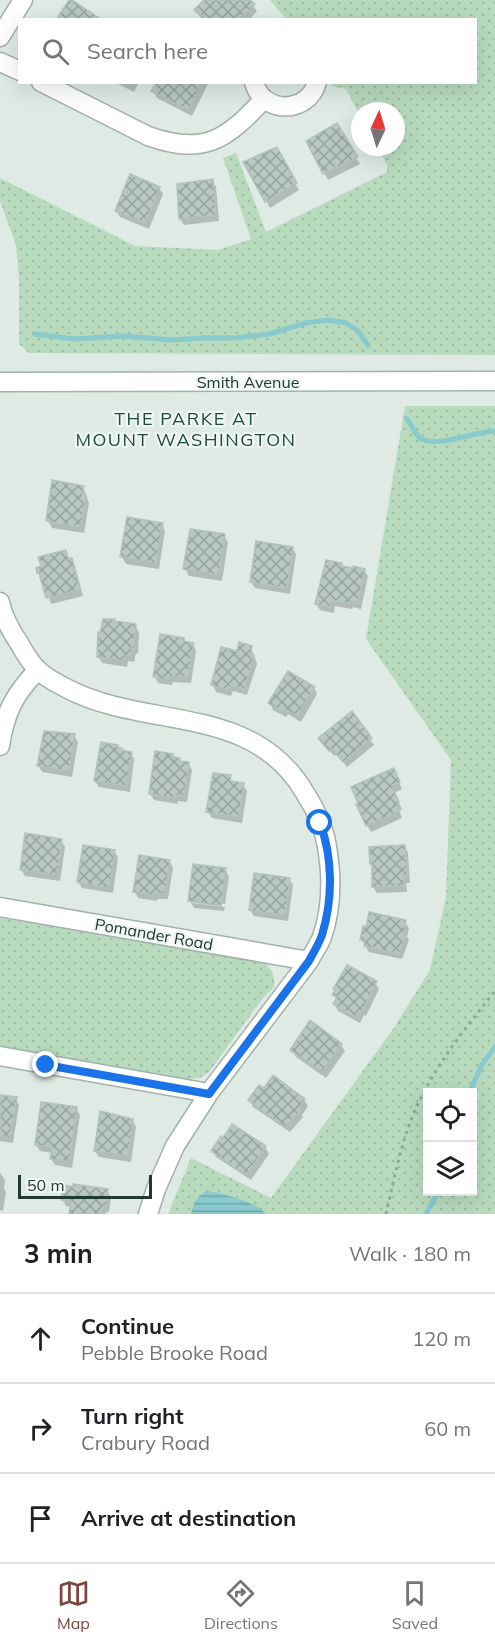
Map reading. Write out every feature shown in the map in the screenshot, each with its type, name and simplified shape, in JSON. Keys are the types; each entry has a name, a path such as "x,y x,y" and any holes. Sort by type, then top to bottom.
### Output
{"street":[{"path":"0,37 23,0"},
{"path":"0,62 18,70"},
{"path":"45,84 148,136 166,143 188,145 206,143 222,137 241,124 264,99"},
{"path":"254,84 264,99 276,106 289,107 299,105 308,99 316,84"},
{"name":"Smith Avenue","path":"0,382 495,381"},
{"path":"0,602 12,632 38,670 54,682 101,704 204,724 235,733 264,748 284,765 301,785 315,810 325,836 331,887 322,938 309,961 209,1094 175,1146 148,1214"},
{"path":"0,746 10,706 22,686 38,670"},
{"name":"Pomander Road","path":"0,907 309,961"},
{"path":"0,1056 209,1094"}],"path":[{"path":"387,1214 406,1133 419,1100 438,1067 495,991"}],"green space":[{"path":"270,0 495,0 495,355 29,353 19,344 19,279 16,245 0,201 0,178 135,246 218,250 251,239 223,158 236,153 266,232 387,172 387,165 382,156 405,156 405,102 353,102 346,89 332,86 332,84 477,84 477,18 285,18"},
{"path":"405,406 495,406 495,1214 168,1214 191,1158 271,1198 393,1029 430,970 446,897 451,760 366,639"},
{"path":"0,918 258,960 271,970 274,987 263,998 209,1072 200,1078 190,1079 0,1046"}],"water":[{"path":"207,1191 247,1202 266,1214 191,1214 198,1198"}],"building":[{"path":"69,0 72,0 99,18 57,18"},
{"path":"204,0 250,0 255,4 241,18 204,18 194,10"},
{"path":"156,84 201,84 188,110 151,91"},
{"path":"337,123 351,146 351,156 358,157 323,174 306,141"},
{"path":"277,147 297,183 265,202 243,162"},
{"path":"130,174 160,187 145,223 115,211"},
{"path":"213,179 216,215 179,219 177,184"},
{"path":"52,480 84,486 82,494 86,495 81,527 46,521"},
{"path":"127,517 163,523 156,563 120,557"},
{"path":"190,529 225,534 219,575 183,569"},
{"path":"256,541 293,547 287,588 250,582"},
{"path":"66,550 68,559 72,558 80,590 46,598 36,568 41,566 38,557"},
{"path":"326,560 342,563 342,566 365,569 358,603 350,601 349,604 332,600 330,607 315,604"},
{"path":"103,619 136,624 135,648 132,647 131,656 125,655 124,661 97,657 98,632 100,633"},
{"path":"160,634 184,638 184,641 194,643 188,677 170,676 169,680 153,677"},
{"path":"239,642 252,646 250,655 254,656 244,690 230,685 228,690 211,685 221,647 237,651"},
{"path":"288,671 315,687 297,716 284,709 282,712 268,703"},
{"path":"352,711 372,738 343,762 318,738"},
{"path":"44,731 75,734 69,771 37,766"},
{"path":"101,742 118,745 117,747 122,750 132,752 126,786 94,781"},
{"path":"155,751 173,754 173,757 180,758 179,761 189,762 184,797 175,795 174,798 149,794"},
{"path":"394,768 400,782 392,786 400,811 366,826 351,787"},
{"path":"213,773 231,775 230,781 244,783 239,817 206,812"},
{"path":"25,833 62,839 57,875 20,870"},
{"path":"83,845 115,850 109,888 77,882"},
{"path":"405,845 407,876 403,877 404,886 372,887 369,847"},
{"path":"139,855 170,860 165,894 133,892"},
{"path":"193,864 226,868 221,906 188,901"},
{"path":"254,873 290,878 285,915 249,910"},
{"path":"369,912 406,920 404,932 406,933 399,954 364,946 365,941 360,940"},
{"path":"347,965 377,981 362,1011 360,1010 356,1017 333,1004 337,997 332,995 335,990 333,989"},
{"path":"310,1020 342,1044 322,1072 290,1050"},
{"path":"273,1075 305,1099 299,1108 301,1110 285,1127 248,1100 259,1085 264,1088"},
{"path":"0,1095 17,1097 10,1138 0,1136"},
{"path":"41,1102 77,1107 69,1162 50,1159 52,1147 35,1145"},
{"path":"100,1111 133,1119 128,1156 94,1151"},
{"path":"232,1124 266,1146 247,1175 211,1151"},
{"path":"73,1184 108,1189 106,1207 103,1206 102,1214 69,1214 71,1201 61,1200 63,1185 73,1187"}],"waterway":[{"path":"35,334 74,339 124,336 171,340 234,338 270,334 305,323 328,320 346,323 358,331 368,345"},
{"path":"407,419 418,436 427,441 445,441 495,431"},
{"path":"472,1088 481,1066 495,1047"},
{"path":"426,1214 436,1196"}],"district":[{"name":"THE PARKE AT MOUNT WASHINGTON","path":"186,428"}],"route":[{"path":"46,1065 209,1094 309,961 322,938 331,887 325,836 320,823"}]}
